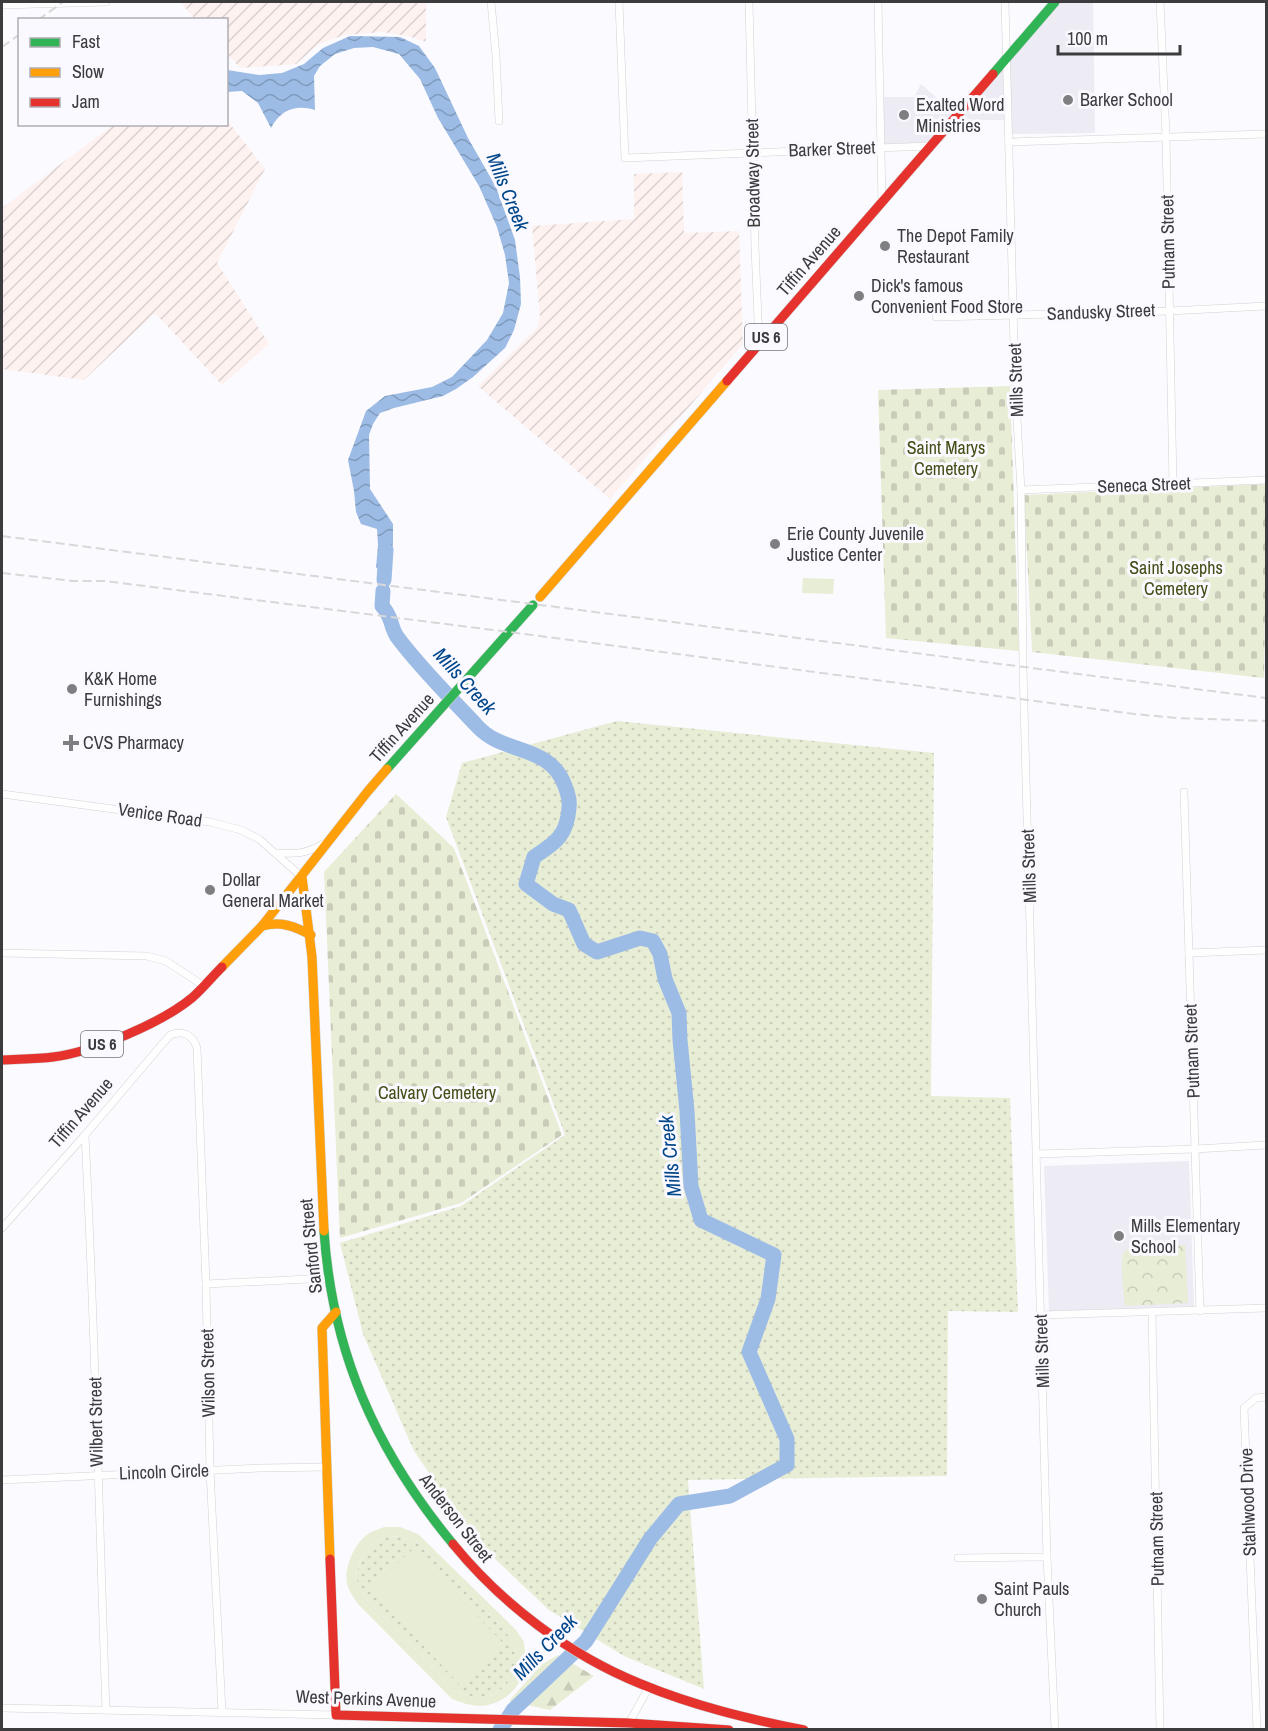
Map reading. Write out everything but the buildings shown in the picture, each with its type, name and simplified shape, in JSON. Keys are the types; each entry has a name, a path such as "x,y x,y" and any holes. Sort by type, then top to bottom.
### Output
{"main road":[{"name":"Tiffin Avenue","path":"540,597 1055,2"},
{"name":"Tiffin Avenue","path":"302,877 368,791 533,605"},
{"name":"US 6","path":"2,1060 54,1057 96,1046 133,1032 168,1014 193,997 204,986 262,926 302,877"},
{"name":"Sanford Street","path":"302,877 311,935 324,1224 329,1278 336,1312 322,1328 336,1715"},
{"path":"262,926 284,923 311,935"},
{"name":"Anderson Street","path":"336,1312 346,1355 384,1444 429,1516 478,1574 521,1611 570,1647 617,1673 713,1710 804,1730"},
{"name":"West Perkins Avenue","path":"336,1715 629,1723 729,1730"}],"street":[{"path":"2,5 106,2"},
{"path":"491,2 499,121"},
{"name":"Barker Street","path":"619,2 625,158 930,146"},
{"name":"Broadway Street","path":"749,2 759,344"},
{"path":"878,2 882,202"},
{"name":"Mills Street","path":"1005,2 1015,384 1021,490 1023,662 1047,1557 1055,1730"},
{"name":"Putnam Street","path":"1160,2 1166,136 1173,483"},
{"path":"1009,142 1266,134"},
{"name":"Sandusky Street","path":"936,317 1266,306"},
{"name":"Seneca Street","path":"1021,490 1266,480"},
{"name":"Putnam Street","path":"1184,792 1200,1311"},
{"name":"Venice Road","path":"2,794 210,822 241,830 259,839 302,877"},
{"path":"276,853 309,852 331,840"},
{"path":"1189,953 1266,950"},
{"path":"2,953 147,956 166,961 204,986"},
{"name":"Tiffin Avenue","path":"2,1228 170,1035 178,1032 190,1036"},
{"name":"Wilson Street","path":"190,1036 197,1048 207,1284 210,1470 222,1712"},
{"name":"Wilbert Street","path":"85,1135 93,1278 97,1475 106,1710"},
{"path":"1037,1154 1266,1145"},
{"path":"207,1284 329,1278"},
{"path":"1041,1315 1266,1308"},
{"name":"Putnam Street","path":"1152,1313 1160,1730"},
{"name":"Stahlwood Drive","path":"1257,1730 1244,1408 1256,1398 1266,1398"},
{"name":"Lincoln Circle","path":"2,1480 326,1467"},
{"path":"958,1558 1047,1557"},
{"path":"629,1723 649,1687"},
{"name":"West Perkins Avenue","path":"2,1708 336,1715"}],"shaded area":[{"path":"180,2 426,2 426,42 383,32 344,35 319,44 296,64 240,68 228,55 228,18 194,18"},
{"path":"1052,2 1093,2 1095,133 1006,134 1005,120 961,120 942,142 884,144 883,97 914,97 921,84 954,113"},
{"path":"228,121 265,169 217,263 269,344 222,385 155,313 84,380 2,369 2,208 112,126 228,126"},
{"path":"682,172 684,233 739,231 743,344 610,499 478,386 537,328 540,317 532,226 634,219 634,174"},
{"name":"Mills Elementary School","path":"1189,1161 1194,1306 1049,1311 1044,1166"}],"green space":[{"name":"Saint Marys Cemetery","path":"1010,386 1019,651 886,638 878,390"},
{"name":"Saint Josephs Cemetery","path":"1266,484 1264,678 1032,652 1024,495"},
{"path":"803,578 834,579 833,594 802,593"},
{"path":"617,721 934,753 931,1096 1010,1098 1018,1312 948,1311 947,1476 688,1480 704,1689 624,1656 549,1610 475,1540 414,1451 363,1334 340,1243 461,1206 565,1135 446,817 462,763"},
{"name":"Calvary Cemetery","path":"396,794 454,848 562,1135 461,1203 340,1238 324,872"},
{"path":"1185,1245 1188,1303 1125,1306 1122,1279 1123,1254 1131,1248"},
{"path":"384,1527 400,1527 418,1534 516,1630 524,1642 525,1660 521,1678 512,1692 497,1702 483,1706 470,1705 452,1699 358,1604 348,1587 348,1564 355,1549 365,1536","holes":["388,1536 402,1537 417,1542 502,1627 511,1639 516,1652 516,1667 509,1681 498,1692 480,1697 456,1691 367,1600 358,1586 356,1572 365,1550"]},
{"path":"388,1536 402,1537 417,1542 502,1627 512,1642 517,1660 514,1674 498,1692 480,1697 456,1691 367,1600 358,1586 356,1573 365,1550"},
{"path":"413,1549 505,1645 461,1686 370,1589"},
{"path":"558,1655 594,1676 550,1710 509,1701 541,1665"}],"water":[{"path":"350,36 400,37 419,46 435,68 468,138 496,187 515,240 520,277 521,304 514,330 505,348 456,389 443,396 380,413 373,424 369,435 370,489 393,524 389,570 376,568 377,529 361,524 356,512 348,460 366,411 385,396 432,387 452,377 487,340 503,313 509,283 505,255 497,227 479,186 438,118 420,79 399,54 373,47 354,48 335,54 320,66 314,76 315,110 295,108 289,110 279,117 271,128 258,103 242,91 228,92 228,70 259,75 282,73 304,64 323,48"}],"waterway":[{"name":"Mills Creek","path":"384,580 386,550"},
{"name":"Mills Creek","path":"383,591 382,606 398,638 427,673 478,727 500,742 538,756 558,773 569,800 566,826 554,843 534,857 526,884 553,904 569,910 584,944 597,952 640,938 653,941 660,954 665,979 679,1013 691,1186 701,1220 774,1255 768,1299 749,1352 787,1439 787,1465 730,1496 679,1504 650,1539 586,1641 513,1710 500,1730"}],"railway":[{"path":"41,18 63,2"},
{"path":"2,47 18,35"},
{"path":"2,536 1266,698"},
{"path":"2,573 73,581 105,581 1134,714 1266,721"}],"traffic: fast":[{"path":"993,74 1055,2"},
{"path":"387,769 533,605"},
{"path":"324,1231 337,1318 348,1359 363,1398 380,1436 401,1473 453,1544"}],"traffic: slow":[{"path":"540,597 727,381"},
{"path":"222,967 262,926 387,769"},
{"path":"302,877 312,957 324,1231"},
{"path":"262,926 287,925 311,935"},
{"path":"330,1559 322,1328 336,1312"}],"traffic: jam":[{"path":"727,381 993,74"},
{"path":"2,1060 47,1058 69,1054 126,1035 180,1007 197,994 222,967"},
{"path":"453,1544 493,1587 538,1626 614,1672 681,1699 804,1730"},
{"path":"330,1559 336,1715 629,1723 729,1730"}],"place":[{"name":"Barker School","path":"1068,100"},
{"name":"Exalted Word Ministries","path":"904,115"},
{"name":"The Depot Family Restaurant","path":"885,246"},
{"name":"Dick's famous Convenient Food Store","path":"859,296"},
{"name":"Erie County Juvenile Justice Center","path":"775,544"},
{"name":"K&K Home Furnishings","path":"72,689"},
{"name":"CVS Pharmacy","path":"71,743"},
{"name":"Dollar General Market","path":"210,890"},
{"name":"Mills Elementary School","path":"1119,1236"},
{"name":"Saint Pauls Church","path":"982,1599"}]}
